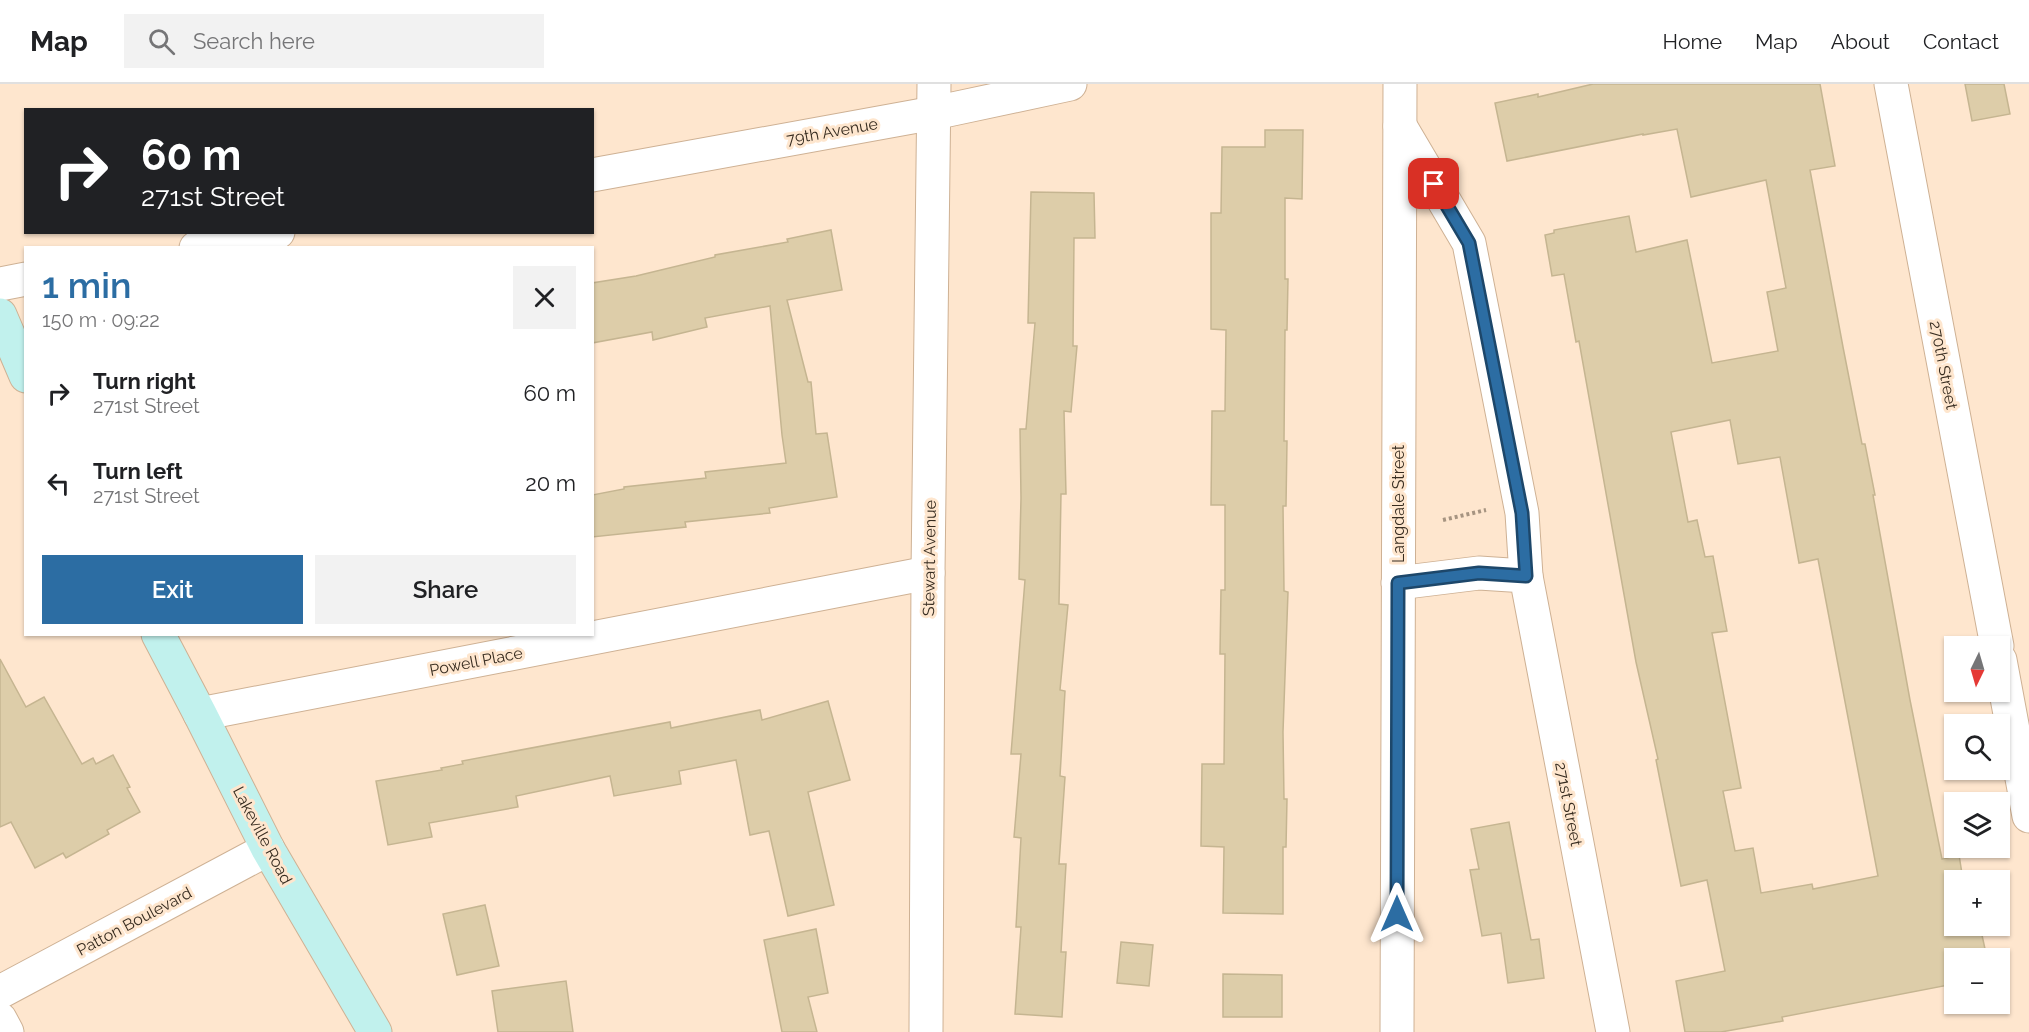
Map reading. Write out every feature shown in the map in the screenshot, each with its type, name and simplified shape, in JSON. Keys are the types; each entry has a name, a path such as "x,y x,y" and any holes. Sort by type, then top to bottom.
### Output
{"main road":[{"path":"0,315 24,371"},
{"name":"Lakeville Road","path":"159,636 268,849 375,1032"}],"street":[{"name":"79th Avenue","path":"594,175 934,98 1070,84"},
{"name":"Langdale Street","path":"1396,1032 1400,84"},
{"name":"270th Street","path":"1891,84 1995,636"},
{"name":"Stewart Avenue","path":"926,1032 928,573 934,98"},
{"name":"271st Street","path":"1400,126 1469,243 1522,513 1526,576 1613,1032"},
{"path":"206,246 268,234"},
{"path":"0,284 24,279"},
{"name":"Powell Place","path":"200,714 928,573"},
{"path":"1398,583 1479,573 1526,576"},
{"path":"2008,702 2029,816"},
{"name":"Patton Boulevard","path":"0,992 268,849"},
{"path":"0,1019 7,1032"}],"path":[{"path":"1443,520 1486,510"}],"building":[{"path":"1593,84 1820,84 1835,166 1810,170 1862,444 1865,444 1875,495 1873,495 1910,700 1942,859 1959,858 1961,870 1944,870 1944,936 1982,936 1985,948 1944,948 1944,986 1782,1017 1783,1021 1721,1032 1685,1032 1676,981 1725,971 1707,880 1681,886 1656,760 1658,759 1636,662 1579,341 1576,342 1564,274 1552,276 1545,235 1554,233 1554,230 1629,216 1636,252 1687,240 1712,363 1778,351 1767,292 1786,288 1766,180 1691,197 1677,129 1507,161 1495,103 1538,94 1538,97","holes":["1730,420 1738,464 1780,457 1799,563 1818,559 1878,876 1813,889 1812,884 1761,893 1753,848 1735,851 1723,791 1741,788 1712,633 1727,631 1713,556 1705,557 1697,520 1688,522 1671,432"]},
{"path":"1965,84 2004,84 2010,114 1972,121"},
{"path":"1265,130 1303,130 1302,199 1285,198 1285,279 1288,279 1284,441 1287,441 1286,506 1283,506 1284,591 1288,592 1283,732 1284,799 1287,799 1286,847 1283,847 1283,914 1223,913 1224,847 1201,846 1202,764 1224,764 1225,654 1220,654 1221,590 1225,590 1225,505 1211,505 1212,411 1225,411 1226,330 1211,329 1211,213 1221,213 1222,147 1265,147"},
{"path":"1031,192 1094,193 1095,238 1074,238 1073,346 1077,346 1071,412 1064,411 1066,494 1061,494 1059,604 1068,605 1060,690 1065,691 1060,776 1065,777 1059,864 1066,864 1061,952 1066,952 1062,1017 1015,1014 1021,927 1016,927 1021,838 1014,837 1021,754 1011,754 1025,580 1019,579 1020,429 1026,429 1035,323 1028,323"},
{"path":"831,230 842,290 787,300 808,382 811,382 816,434 827,433 837,497 769,508 770,513 685,522 686,527 594,537 594,495 624,489 624,487 706,478 705,472 786,463 770,306 705,318 707,327 653,340 652,332 594,343 594,283 636,276 715,257 715,255 788,242 787,239"},
{"path":"0,659 26,707 44,697 82,764 93,758 96,764 113,755 140,812 107,830 109,834 66,858 63,853 35,868 11,822 0,827"},
{"path":"828,701 850,780 808,792 834,905 788,916 769,831 750,835 736,760 679,771 681,784 614,796 610,776 516,796 518,807 429,823 432,837 388,845 376,781 442,770 441,768 463,764 462,761 670,722 671,728 760,710 762,720"},
{"path":"1509,822 1531,940 1539,939 1544,978 1508,983 1501,933 1482,936 1470,870 1479,869 1471,829"},
{"path":"485,905 499,966 457,975 443,914"},
{"path":"816,929 828,993 808,997 817,1032 782,1032 764,940"},
{"path":"1121,942 1153,945 1149,986 1117,983"},
{"path":"1223,974 1282,975 1282,1017 1223,1017"},
{"path":"566,981 573,1032 498,1032 492,991"}],"route":[{"path":"1397,914 1398,583 1479,573 1526,576 1522,513 1469,243 1434,184"}]}
